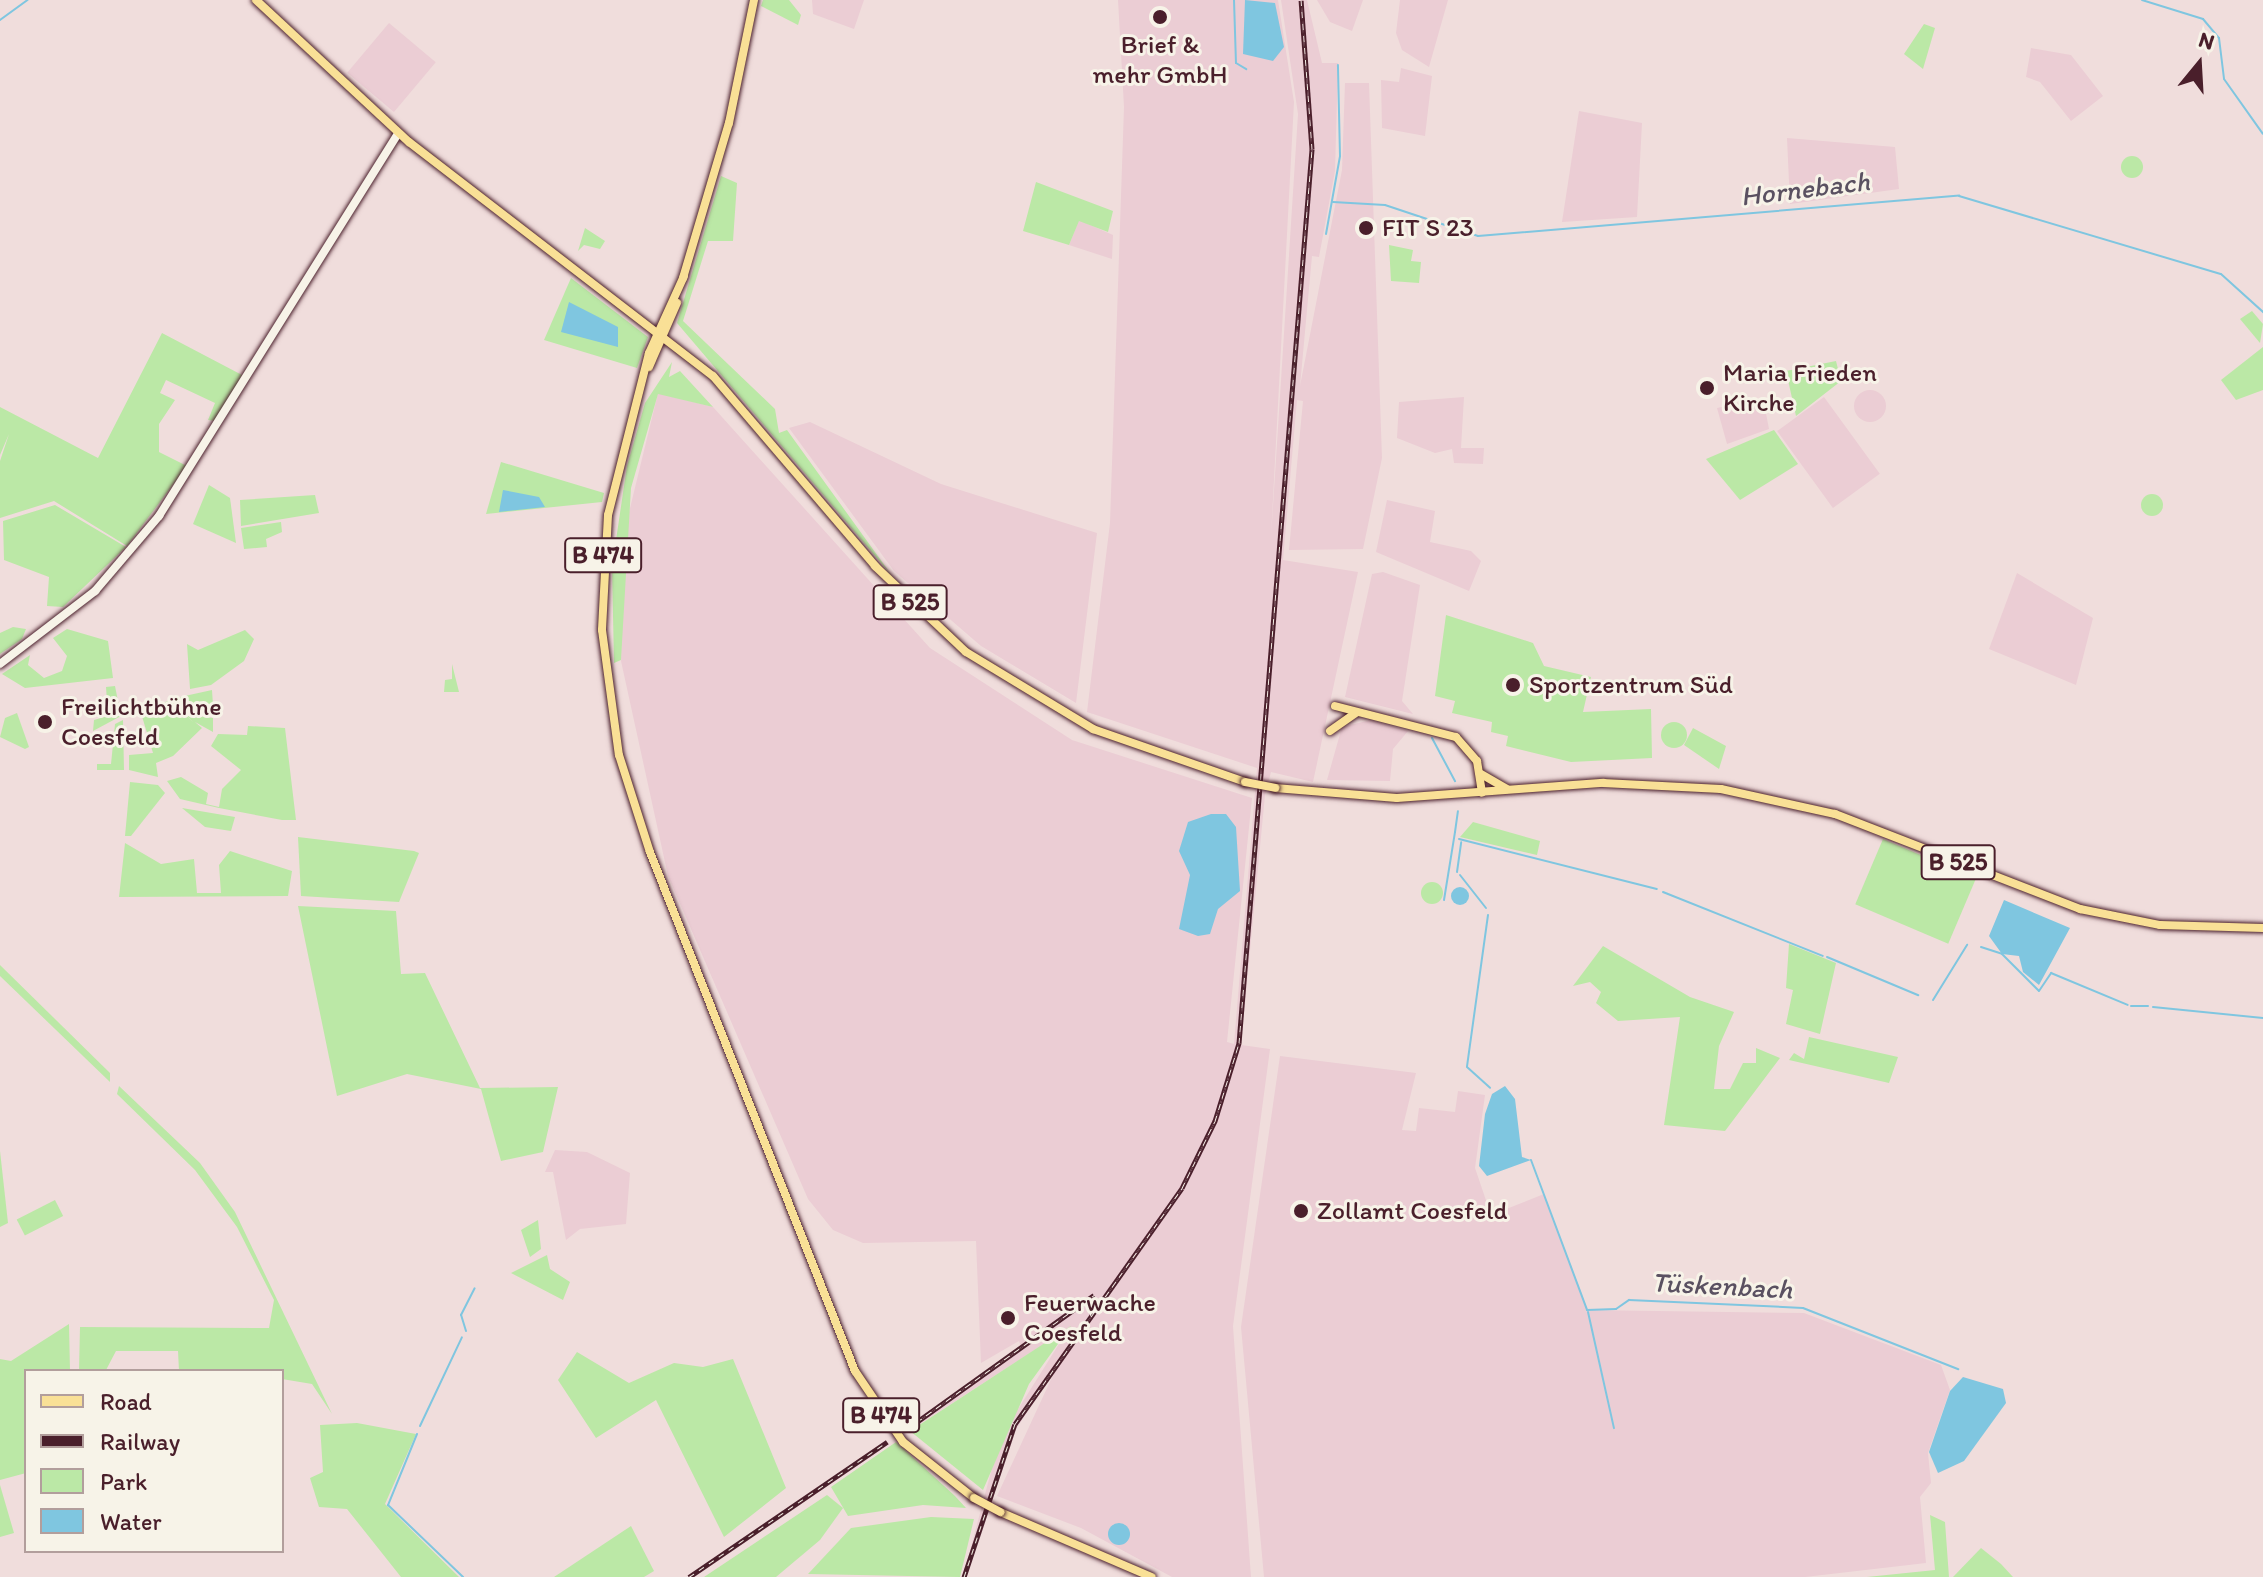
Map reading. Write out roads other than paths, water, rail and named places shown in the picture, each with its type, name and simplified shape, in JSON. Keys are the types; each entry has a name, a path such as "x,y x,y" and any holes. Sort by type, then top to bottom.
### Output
{"main road":[{"name":"B 525","path":"256,0 398,134 663,332 748,411 912,605 986,666 1093,729 1202,771 1300,792 1332,795 1482,793 1641,783 1751,794 1874,827 2080,909 2160,925 2263,928"},
{"name":"B 474","path":"754,0 729,123 684,276 642,380 616,468 603,565 603,649 614,734 650,852 826,1302 886,1422 934,1471 974,1498 1152,1577"},
{"path":"0,664 95,591 159,516 398,134"},
{"path":"1335,706 1452,735 1471,751 1481,773 1482,793"},
{"path":"1330,731 1361,713"},
{"path":"1481,773 1514,790"}],"water":[{"path":"1245,0 1275,3 1284,47 1273,61 1243,54"},
{"path":"569,302 618,327 618,347 561,332"},
{"path":"503,490 539,497 545,507 499,512"},
{"path":"1211,814 1226,814 1236,827 1240,891 1218,909 1210,934 1198,936 1179,929 1190,875 1179,851 1188,822"},
{"path":"1460,887 1469,896 1460,905 1451,896"},
{"path":"2004,900 2070,928 2039,985 2023,972 2019,956 2002,954 1989,936"},
{"path":"1505,1086 1515,1099 1522,1157 1531,1160 1487,1176 1479,1166 1485,1114 1492,1094"},
{"path":"1963,1377 2003,1389 2006,1403 1964,1461 1938,1473 1929,1452 1950,1391"},
{"path":"1119,1523 1127,1526 1130,1534 1127,1542 1119,1545 1111,1542 1108,1534 1111,1526"}],"waterway":[{"path":"0,20 28,0"},
{"name":"Tüskenbach","path":"1234,0 1236,63 1246,69"},
{"path":"2142,0 2203,19 2219,38 2224,79 2263,134"},
{"name":"Tüskenbach","path":"1326,234 1340,156 1338,65"},
{"name":"Hornebach","path":"1333,202 1385,205 1478,236 1959,196 2221,274 2263,312"},
{"name":"Tüskenbach","path":"1432,738 1455,781"},
{"path":"1455,832 1458,811"},
{"path":"1444,900 1455,832"},
{"path":"1459,839 1657,889"},
{"path":"1457,872 1461,842"},
{"path":"1460,875 1486,908"},
{"path":"1663,892 1823,956"},
{"path":"1488,915 1467,1067 1490,1088"},
{"path":"1933,1000 1967,945"},
{"path":"1981,947 2002,954 2039,991 2051,973 2128,1005"},
{"path":"1827,957 1918,995"},
{"path":"2131,1006 2148,1006"},
{"path":"2153,1007 2263,1018"},
{"name":"Tüskenbach","path":"1531,1160 1587,1310 1616,1309 1629,1300 1803,1308 1958,1369"},
{"path":"466,1331 461,1315 475,1288"},
{"path":"1588,1312 1614,1428"},
{"path":"420,1426 462,1337"},
{"path":"417,1434 388,1505 463,1577"}],"railway":[{"path":"964,1577 1015,1424 1182,1188 1215,1121 1239,1043 1312,149 1301,0"},
{"path":"907,1429 1094,1295"},
{"path":"689,1577 887,1442"}],"place":[{"name":"Brief & mehr GmbH","path":"1160,17"},
{"name":"FIT S 23","path":"1366,228"},
{"name":"Maria Frieden Kirche","path":"1707,388"},
{"name":"Sportzentrum Süd","path":"1513,685"},
{"name":"Freilichtbühne Coesfeld","path":"45,722"},
{"name":"Zollamt Coesfeld","path":"1301,1211"},
{"name":"Feuerwache Coesfeld","path":"1008,1318"}]}
